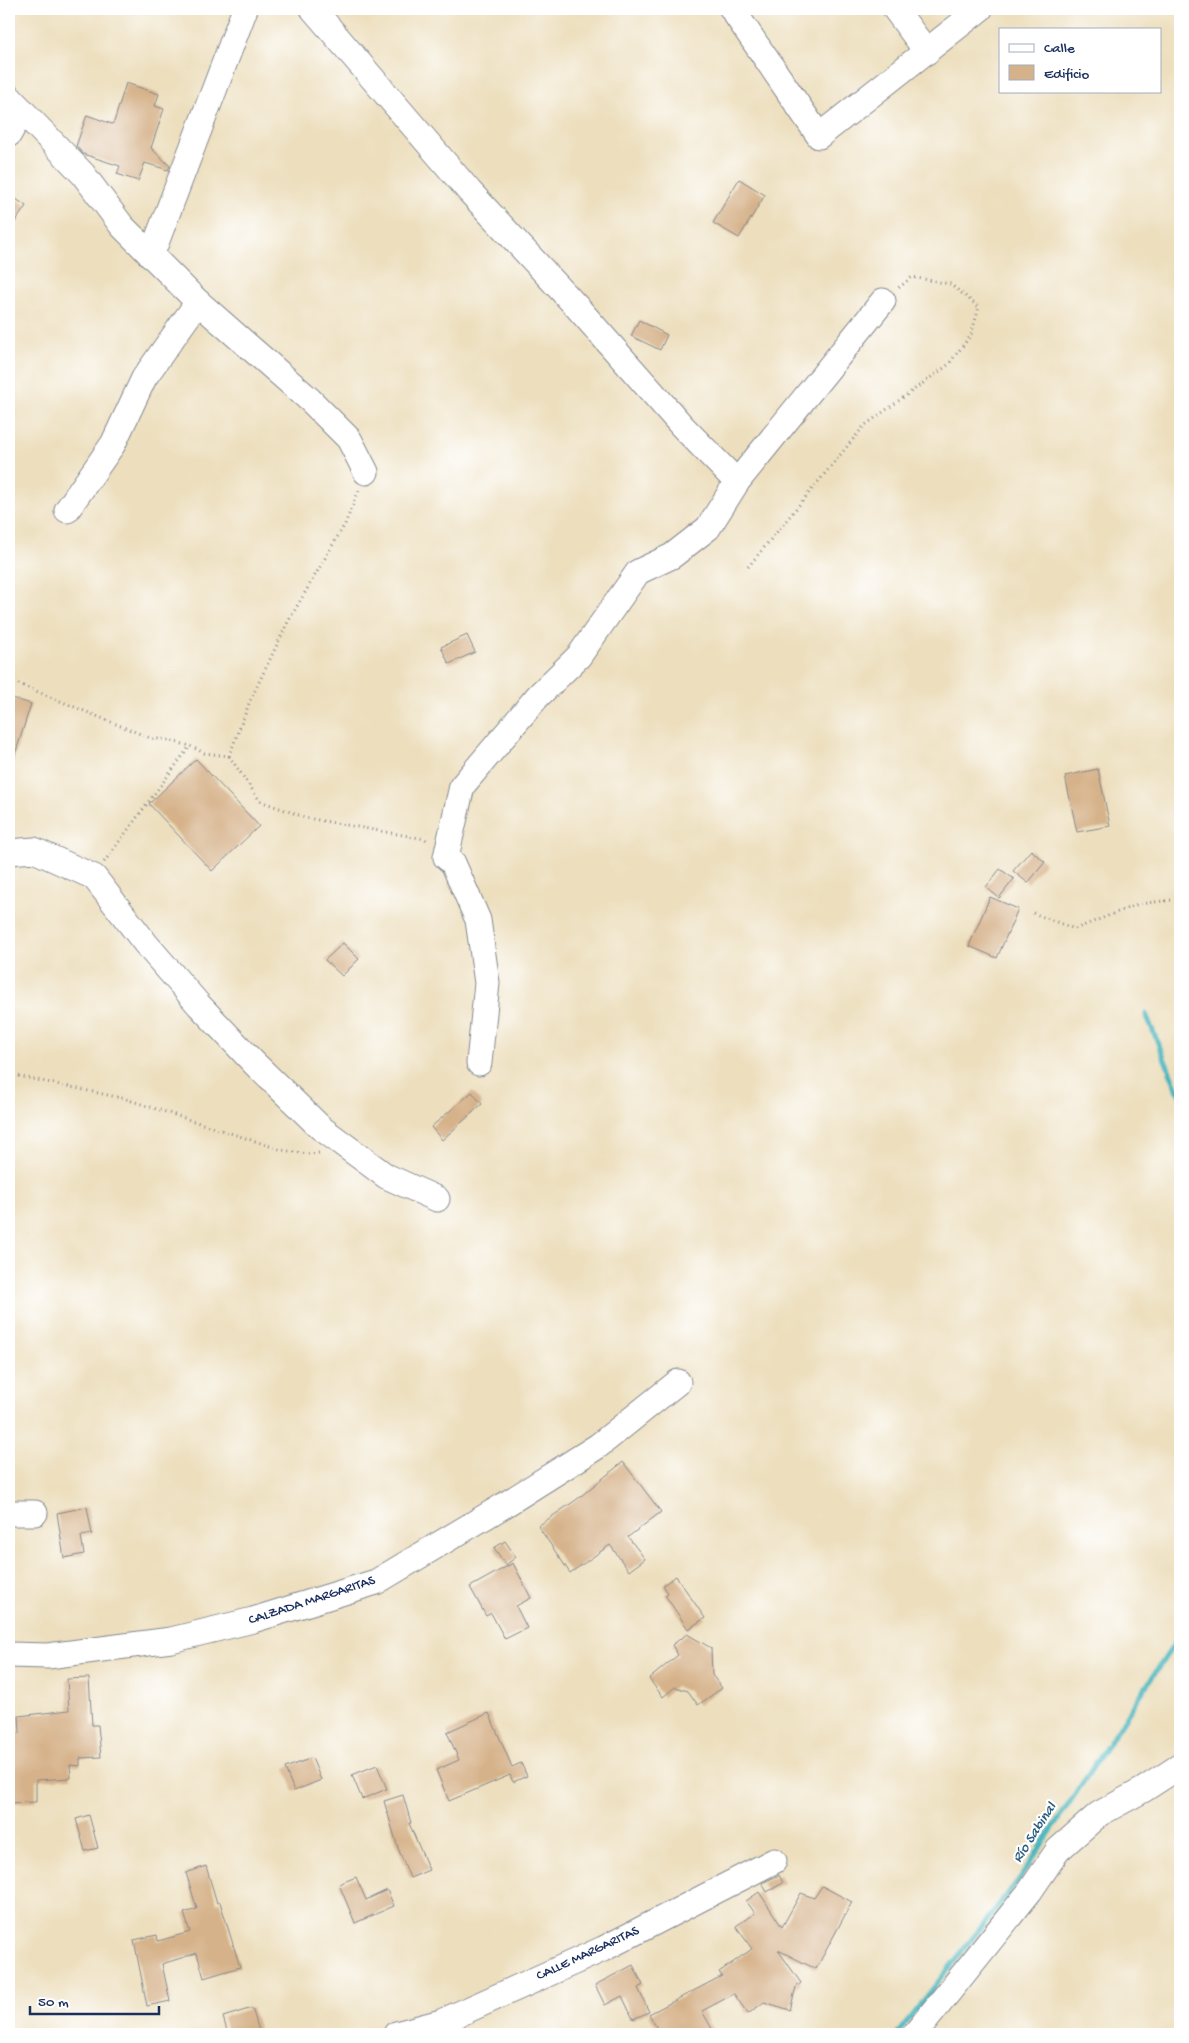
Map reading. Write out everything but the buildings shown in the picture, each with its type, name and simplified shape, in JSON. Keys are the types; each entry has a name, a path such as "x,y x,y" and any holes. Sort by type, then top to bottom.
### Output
{"street":[{"path":"151,256 245,9"},
{"path":"313,9 470,192 577,307 683,427 737,482"},
{"path":"732,9 819,136 980,9"},
{"path":"895,9 927,52"},
{"path":"15,104 83,174 122,226 151,256 198,302 310,400 349,439 366,472"},
{"path":"9,134 15,104"},
{"path":"479,1063 487,983 478,920 453,863 446,857 462,786 538,696 579,656 638,572 672,556 708,528 737,482 883,301"},
{"path":"67,510 113,444 144,378 198,302"},
{"path":"9,852 34,850 94,876 146,944 199,1006 321,1128 386,1176 438,1199"},
{"name":"CALZADA MARGARITAS","path":"9,1655 48,1656 171,1640 253,1620 376,1582 503,1506 598,1446 678,1382"},
{"path":"9,1513 35,1513"},
{"path":"915,2034 1030,1891 1058,1850 1100,1814 1143,1790 1180,1766"},
{"name":"CALLE MARGARITAS","path":"396,2034 441,2022 603,1949 774,1860"}],"path":[{"path":"748,567 864,426 948,365 971,335 979,307 950,284 912,277 883,301"},
{"path":"229,756 250,701 289,620 345,524 366,472"},
{"path":"9,680 150,738 169,740 204,752 229,756 260,801 307,818 425,839 446,857"},
{"path":"94,876 190,746"},
{"path":"1033,913 1075,928 1138,904 1180,898"},
{"path":"9,1074 126,1099 282,1150 307,1154 350,1149"}],"waterway":[{"name":"Río Sabinal","path":"1146,1014 1180,1096"},
{"name":"Río Sabinal","path":"897,2034 1020,1878 1180,1635"}]}
